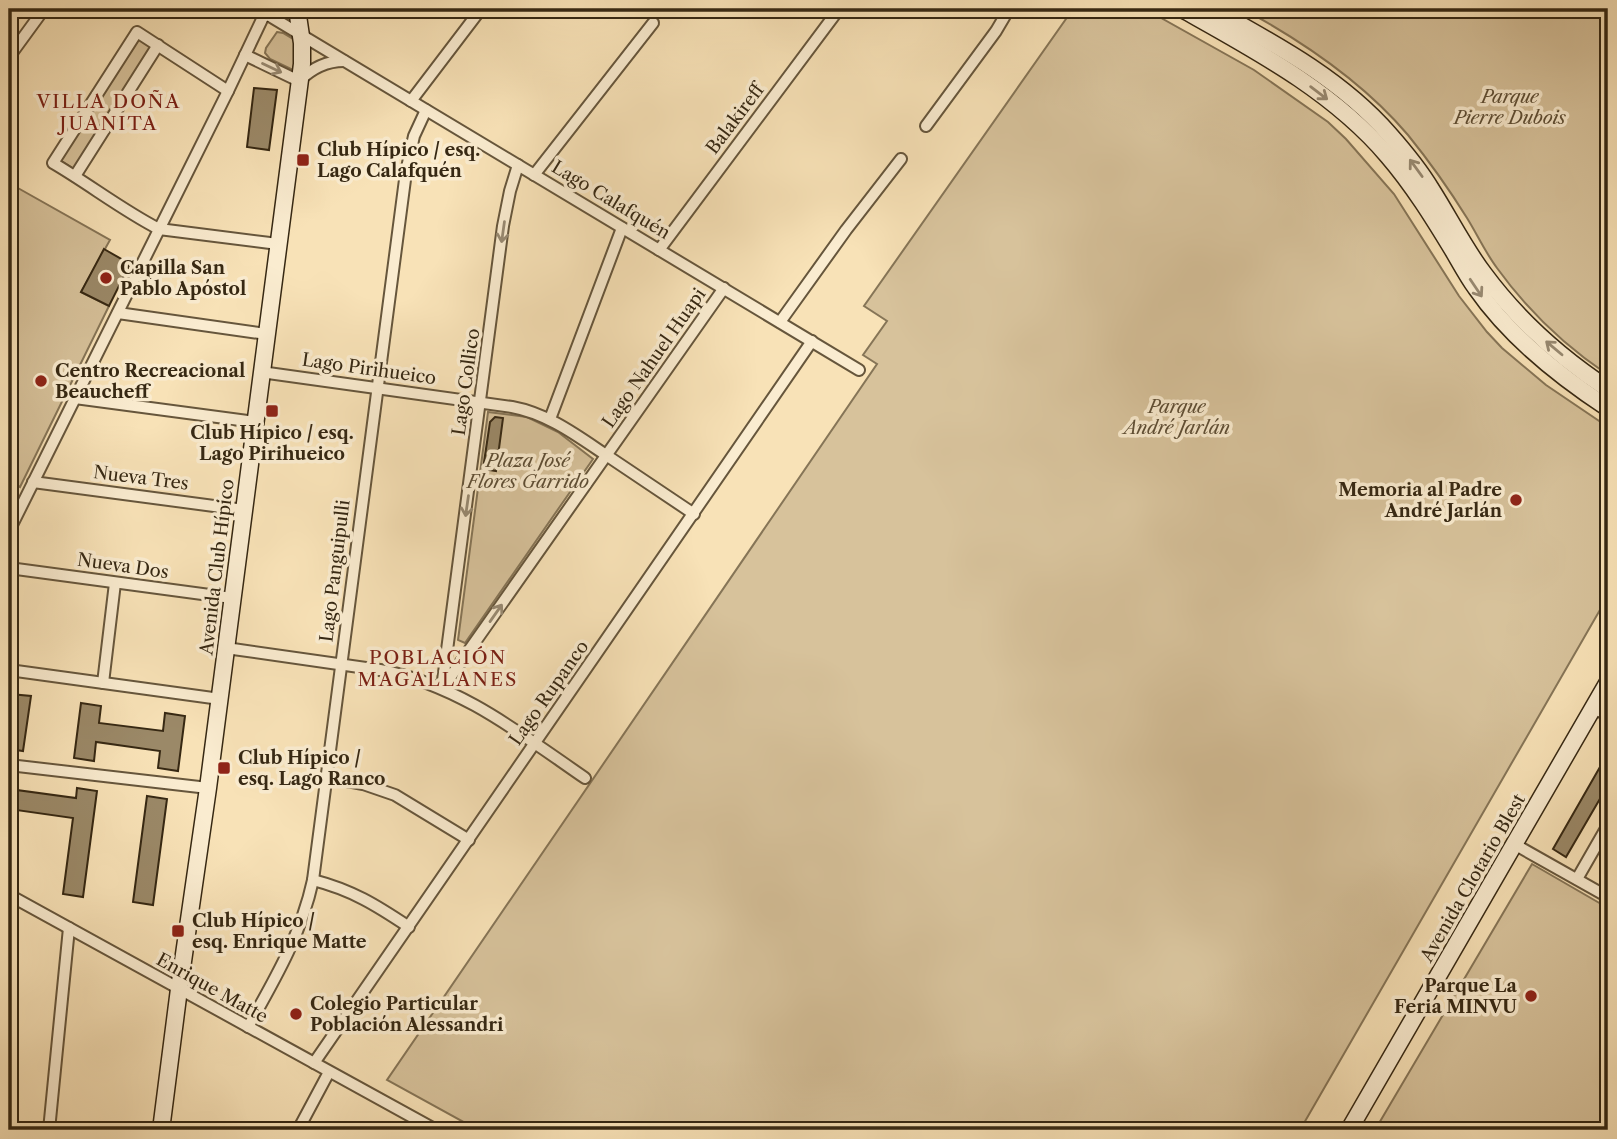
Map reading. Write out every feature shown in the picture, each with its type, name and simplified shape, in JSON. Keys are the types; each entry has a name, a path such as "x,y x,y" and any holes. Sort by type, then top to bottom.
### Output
{"main road":[{"name":"Avenida Club Hípico","path":"161,1130 220,699 303,52 297,9"},
{"path":"1182,9 1283,67 1358,124 1406,178 1475,287 1508,327 1548,365 1608,408"},
{"path":"1212,9 1329,79 1372,115 1403,150 1429,186 1496,290 1534,331 1585,374 1608,389"},
{"name":"Avenida Clotario Blest","path":"1349,1130 1608,682"}],"street":[{"path":"9,57 44,9"},
{"path":"411,101 481,9"},
{"name":"Balakireff","path":"659,250 839,9"},
{"path":"926,126 996,31 1009,9"},
{"path":"9,531 228,91 264,10"},
{"name":"Lago Calafquén","path":"264,10 301,35 859,370"},
{"path":"534,175 653,23"},
{"path":"228,91 137,32 53,163 159,229 278,244"},
{"path":"75,176 158,45"},
{"path":"245,55 299,81 319,66 344,61"},
{"name":"Lago Panguipulli","path":"248,1027 298,933 313,880 408,155 426,110"},
{"path":"780,322 901,159"},
{"name":"Lago Collico","path":"442,688 503,226 518,165"},
{"path":"550,419 622,228"},
{"name":"Lago Nahuel Huapi","path":"442,688 724,288"},
{"path":"118,313 266,334"},
{"name":"Lago Rupanco","path":"314,1063 812,341"},
{"name":"Lago Pirihueico","path":"261,372 522,409 550,419 694,514"},
{"path":"75,398 255,422"},
{"name":"Nueva Tres","path":"33,482 244,510"},
{"name":"Nueva Dos","path":"9,568 232,598"},
{"path":"103,683 115,583"},
{"path":"226,648 403,674 442,688 482,709 584,778"},
{"path":"9,670 220,699"},
{"path":"1594,708 1608,716"},
{"path":"9,765 208,788"},
{"path":"326,777 363,784 395,795 469,840"},
{"path":"1577,879 1608,825"},
{"path":"1514,844 1608,897"},
{"path":"313,880 366,899 409,927"},
{"name":"Enrique Matte","path":"9,895 433,1130"},
{"path":"49,1130 69,928"},
{"path":"298,1130 329,1072"}],"green space":[{"name":"Parque André Jarlán","path":"1073,9 1145,9 1254,70 1328,122 1394,194 1459,296 1487,332 1546,385 1608,427 1608,596 1300,1130 478,1130 387,1080 877,364 863,355 887,321 864,306"},
{"name":"Parque Pierre Dubois","path":"1243,9 1608,9 1608,375 1562,340 1521,299 1493,262 1439,175 1390,116 1332,64"},
{"path":"277,32 298,42 293,70 270,59 265,53"},
{"path":"141,36 154,45 74,169 60,160"},
{"name":"Centro Recreacional Beaucheff","path":"9,183 110,240 81,292 109,306 20,487 9,481"},
{"name":"Plaza José Flores Garrido","path":"488,412 527,417 558,432 593,459 465,643 458,640"},
{"name":"Parque La Feria MINVU","path":"1532,864 1608,908 1608,1130 1375,1130"}],"building":[{"path":"254,88 277,90 269,150 247,147"},
{"name":"Capilla San Pablo Apóstol","path":"104,249 130,264 109,306 81,292"},
{"path":"495,417 503,418 496,471 483,469 490,422"},
{"path":"10,694 31,696 23,751 9,749"},
{"path":"81,703 101,706 99,723 163,731 165,713 185,716 178,771 158,768 160,751 96,742 94,761 74,758"},
{"path":"1608,753 1608,785 1566,857 1553,849"},
{"path":"77,788 97,791 83,897 63,894 73,818 9,809 9,789 76,798"},
{"path":"147,796 167,799 153,905 133,902"}],"place":[{"name":"Club Hípico / esq. Lago Calafquén","path":"303,160"},
{"name":"Capilla San Pablo Apóstol","path":"106,278"},
{"name":"Centro Recreacional Beaucheff","path":"41,381"},
{"name":"Club Hípico / esq. Lago Pirihueico","path":"272,411"},
{"name":"Memoria al Padre André Jarlán","path":"1516,500"},
{"name":"Club Hípico / esq. Lago Ranco","path":"224,768"},
{"name":"Club Hípico / esq. Enrique Matte","path":"178,931"},
{"name":"Parque La Feria MINVU","path":"1531,996"},
{"name":"Colegio Particular Población Alessandri","path":"296,1014"}],"district":[{"name":"VILLA DOÑA JUANITA","path":"109,112"},
{"name":"POBLACIÓN MAGALLANES","path":"438,668"}]}
